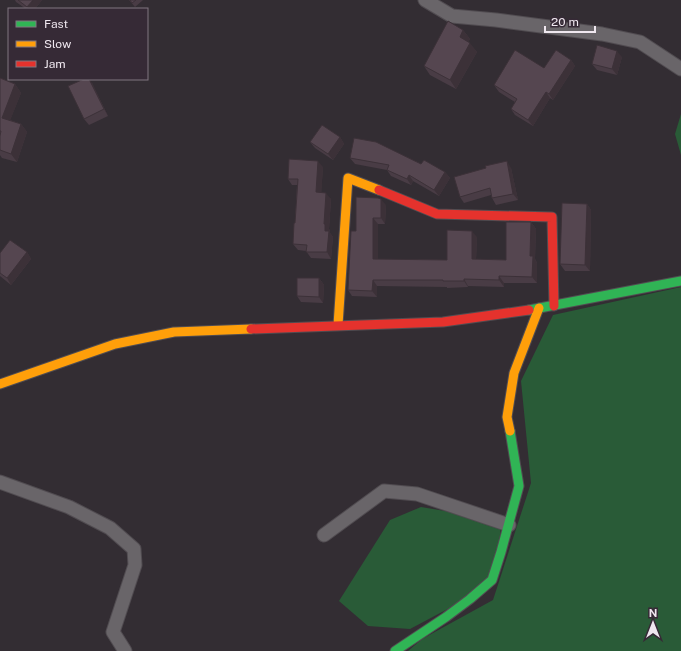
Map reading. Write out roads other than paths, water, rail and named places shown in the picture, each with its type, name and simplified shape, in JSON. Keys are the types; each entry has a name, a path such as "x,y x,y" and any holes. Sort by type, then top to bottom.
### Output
{"street":[{"path":"425,0 452,16 496,20 602,34 640,42 681,68"},
{"path":"338,325 348,178 437,214 552,217 554,306"},
{"path":"0,384 115,344 174,332 443,322 554,306 681,281"},
{"path":"395,651 446,617 492,580 519,486 507,417 514,373 539,308"},
{"path":"0,482 69,507 110,528 134,549 135,565 113,632 125,651"},
{"path":"324,535 384,491 417,494 509,525"}]}
